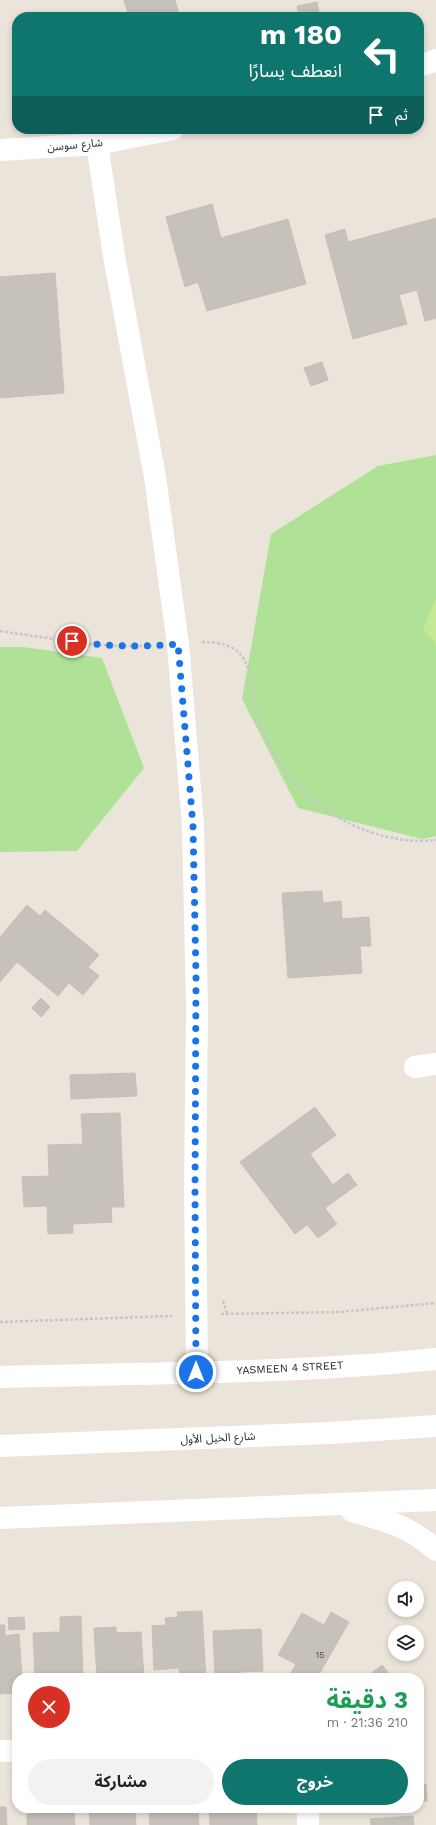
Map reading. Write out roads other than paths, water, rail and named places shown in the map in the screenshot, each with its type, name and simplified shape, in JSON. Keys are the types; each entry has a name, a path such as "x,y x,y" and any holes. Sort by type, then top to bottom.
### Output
{"street":[{"path":"424,64 436,60"},
{"name":"شارع سوسن","path":"0,150 97,144 148,134"},
{"path":"97,144 119,285 155,477 178,644 193,826 197,1008 195,1190 196,1372"},
{"name":"YASMEEN 4 STREET","path":"0,1377 322,1367 436,1359"},
{"name":"شارع الخيل الأول","path":"0,1446 322,1434 436,1426"},
{"path":"0,1518 436,1500"},
{"path":"331,1504 382,1518 405,1528 426,1541 436,1550"},
{"path":"0,1751 12,1751"},
{"path":"308,1813 308,1825"}]}
